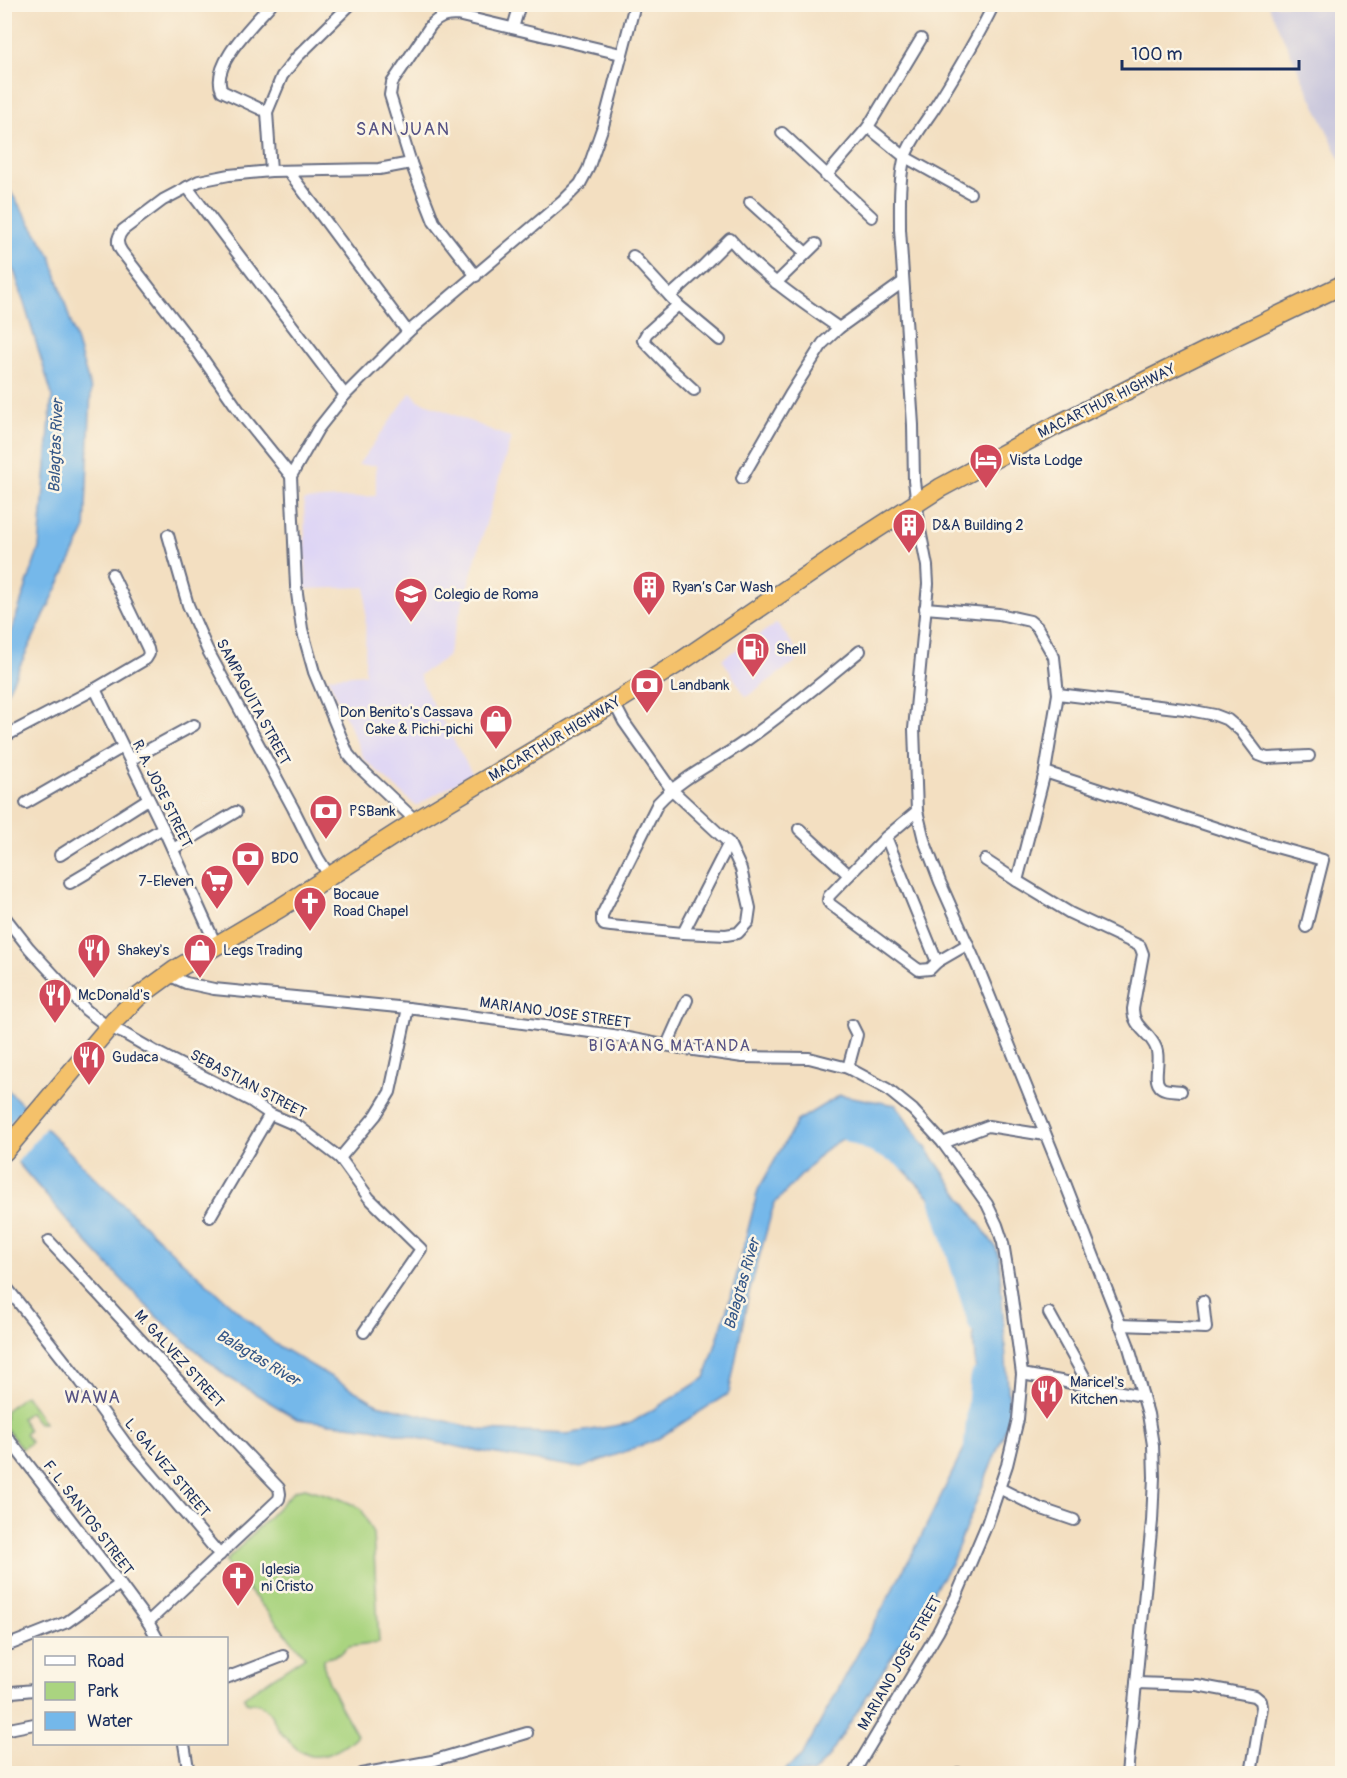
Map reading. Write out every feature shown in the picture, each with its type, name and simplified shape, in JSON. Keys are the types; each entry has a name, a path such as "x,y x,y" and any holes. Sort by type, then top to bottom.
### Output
{"highway":[{"name":"MACARTHUR HIGHWAY","path":"4,1152 108,1027 138,997 168,975 330,877 416,821 683,660 917,502 976,467 1342,285"}],"street":[{"path":"267,112 222,92 219,84 220,74 231,51 271,4"},
{"path":"271,171 267,112 282,76 297,57 351,4"},
{"path":"513,28 519,4"},
{"path":"416,821 348,754 314,672 303,629 296,586 291,476 318,429 345,395 408,332 476,276 580,184 588,169 603,126 635,4"},
{"path":"994,4 971,48 905,157 899,202 913,425 914,481 928,584 914,729 917,811 924,840 940,882 968,944 1060,1170 1128,1344 1148,1414 1153,1445 1154,1477 1147,1578 1127,1773"},
{"path":"476,276 434,222 411,163 390,95 392,83 431,26 437,19 447,15 457,15 621,54"},
{"path":"826,176 868,127 921,39"},
{"path":"868,127 905,157 970,194"},
{"path":"782,133 872,217"},
{"path":"291,476 242,415 189,339 119,248 118,235 163,200 199,181 271,171 379,170 411,163"},
{"path":"289,172 408,332"},
{"path":"187,187 345,395"},
{"path":"750,202 806,253"},
{"path":"670,296 730,239 743,255 776,283 839,328"},
{"path":"776,283 816,244"},
{"path":"633,256 678,305 720,339"},
{"path":"742,478 823,343 839,328 903,282"},
{"path":"678,305 647,333 643,340 694,390"},
{"name":"SAMPAGUITA STREET","path":"168,535 188,605 207,649 330,877"},
{"path":"9,734 95,689 146,659 149,654 148,649 112,574"},
{"path":"925,608 999,614 1030,621 1037,627 1054,657 1058,694 1046,772 1017,881"},
{"path":"614,703 624,722 671,789 729,843 741,869 750,908 748,922 738,933 726,935 683,933 604,925 603,911 658,803 671,789 750,738 860,651"},
{"name":"R. A. JOSE STREET","path":"95,689 173,849 216,945"},
{"path":"1058,694 1184,709 1215,715 1228,720 1241,731 1259,755 1267,758 1309,756"},
{"path":"130,760 195,725"},
{"path":"26,803 123,747"},
{"path":"1046,772 1265,844 1323,860 1306,927"},
{"path":"60,855 148,799"},
{"path":"917,811 886,837 829,896 828,900 830,904 919,970 930,969 937,962 968,944"},
{"path":"173,849 236,812"},
{"path":"70,883 163,828"},
{"path":"799,829 849,875"},
{"path":"886,837 937,962"},
{"path":"683,933 729,843"},
{"path":"985,860 1078,918 1140,946 1143,954 1133,1017 1136,1024 1147,1032 1156,1048 1159,1059 1157,1080 1159,1086 1163,1089 1181,1091"},
{"name":"SEBASTIAN STREET","path":"4,916 29,948 86,1010 108,1027 251,1101 270,1114 298,1126 340,1158 369,1198 421,1249 364,1332"},
{"name":"MARIANO JOSE STREET","path":"168,975 186,983 214,989 408,1008 613,1035 667,1046 743,1057 809,1058 848,1068 887,1089 905,1103 943,1143 987,1204 1003,1244 1022,1374 1018,1419 1009,1457 987,1524 956,1597 938,1632 853,1773"},
{"path":"667,1046 687,1000"},
{"path":"340,1158 376,1115 390,1092 408,1008"},
{"path":"848,1068 857,1035 852,1024"},
{"path":"210,1217 270,1114"},
{"path":"943,1143 988,1126 1045,1135"},
{"name":"M. GALVEZ STREET","path":"49,1241 152,1350 221,1429 279,1488 279,1499 220,1555"},
{"name":"L. GALVEZ STREET","path":"4,1284 81,1382 126,1444 220,1555"},
{"path":"1119,1325 1206,1328 1203,1301"},
{"path":"1049,1313 1090,1387"},
{"path":"1022,1374 1143,1396"},
{"name":"F. L. SANTOS STREET","path":"4,1432 120,1584 156,1637"},
{"path":"999,1488 1040,1508 1074,1520"},
{"path":"148,1622 220,1555"},
{"path":"10,1644 67,1622 120,1584"},
{"path":"228,1677 283,1656"},
{"path":"1136,1683 1197,1685 1255,1696 1261,1701 1262,1707 1251,1773"},
{"path":"4,1700 12,1692 33,1689"},
{"path":"4,1730 33,1724"},
{"path":"361,1773 432,1761 527,1733"},
{"path":"184,1745 189,1773"}],"shaded area":[{"path":"1268,5 1342,5 1342,163"},
{"name":"Colegio de Roma","path":"411,392 418,400 511,438 447,657 419,675 472,773 416,806 364,759 328,677 365,674 366,587 306,589 304,500 376,496 376,465 358,465"},
{"name":"Shell","path":"777,623 802,657 746,697 722,659"}],"green space":[{"path":"25,1395 44,1423 38,1423 29,1412 21,1418 29,1430 25,1434 31,1442 22,1449 5,1427 5,1411"},
{"path":"305,1488 361,1508 373,1534 379,1642 349,1646 340,1654 324,1659 331,1686 357,1735 337,1750 318,1756 303,1753 291,1744 262,1705 246,1702 244,1697 305,1656 225,1562 295,1490"}],"water":[{"path":"5,183 51,256 91,390 85,530 5,697 5,650 39,548 52,395 15,273 5,256"},
{"path":"4,1086 96,1179 185,1264 275,1344 377,1404 482,1430 567,1434 631,1423 705,1378 732,1293 758,1190 797,1121 840,1095 896,1105 995,1246 999,1257 1010,1418 952,1562 827,1759 813,1773 782,1773 803,1754 917,1545 979,1418 968,1261 934,1201 877,1142 847,1136 826,1149 774,1204 748,1297 729,1393 656,1440 581,1468 473,1450 372,1428 297,1419 226,1376 156,1316 80,1235 5,1148"}],"pier":[{"path":"26,1104 47,1126 15,1165 4,1153 5,1129"}],"waterway":[{"name":"Balagtas River","path":"843,1128 903,1156 906,1160"},
{"name":"Balagtas River","path":"941,1201 979,1324"},
{"name":"Balagtas River","path":"974,1451 980,1378"}],"place":[{"name":"Vista Lodge","path":"986,489"},
{"name":"D&A Building 2","path":"909,554"},
{"name":"Ryan’s Car Wash","path":"649,616"},
{"name":"Colegio de Roma","path":"411,623"},
{"name":"Shell","path":"753,678"},
{"name":"Landbank","path":"647,714"},
{"name":"Don Benito's Cassava Cake & Pichi-pichi","path":"496,750"},
{"name":"PSBank","path":"326,840"},
{"name":"BDO","path":"248,887"},
{"name":"7-Eleven","path":"217,910"},
{"name":"Bocaue Road Chapel","path":"310,932"},
{"name":"Shakey's","path":"94,979"},
{"name":"Legs Trading","path":"200,979"},
{"name":"McDonald's","path":"55,1024"},
{"name":"Gudaca","path":"89,1086"},
{"name":"Maricel's Kitchen","path":"1047,1420"},
{"name":"Iglesia ni Cristo","path":"238,1607"}],"district":[{"name":"SAN JUAN","path":"403,129"},
{"name":"BIGAANG MATANDA","path":"670,1046"},
{"name":"WAWA","path":"93,1397"}]}
